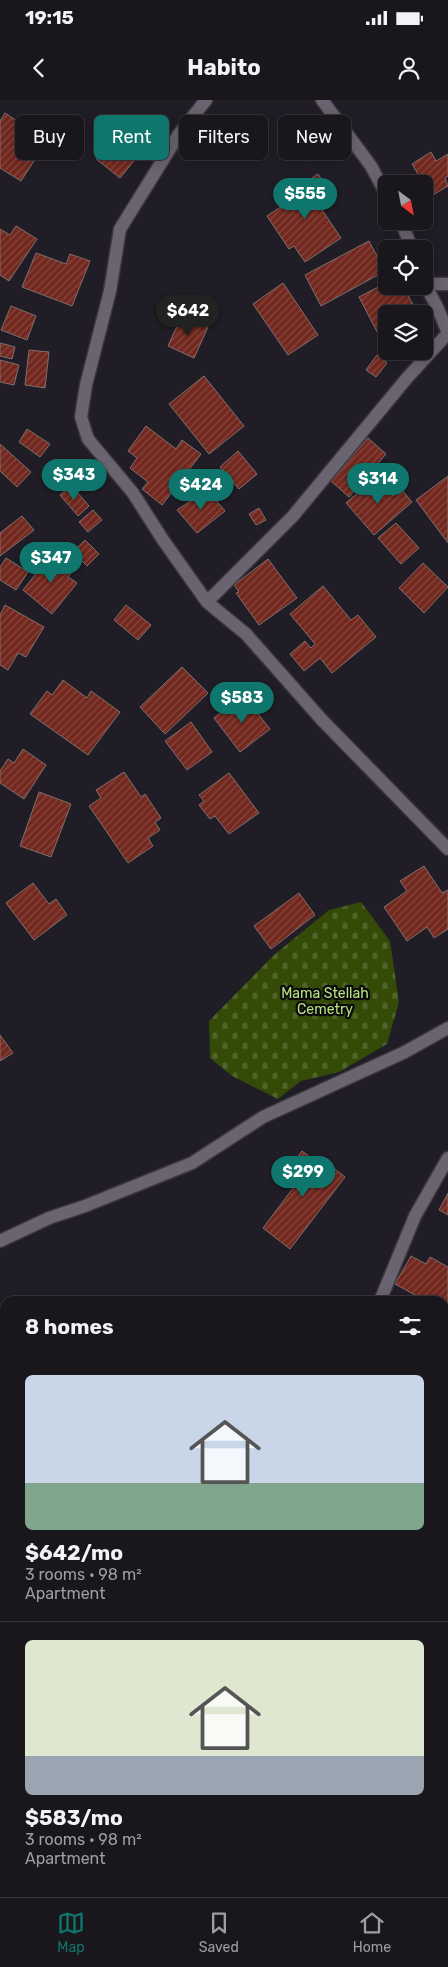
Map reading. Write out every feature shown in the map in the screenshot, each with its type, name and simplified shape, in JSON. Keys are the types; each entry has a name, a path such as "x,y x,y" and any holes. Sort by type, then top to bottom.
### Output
{"street":[{"path":"206,100 179,134 120,229 110,291 86,386 81,417 88,439 134,493 163,540 208,602 246,634 322,720 448,849"},
{"path":"322,100 371,166 378,179"},
{"path":"433,283 448,284"},
{"path":"208,602 293,516 407,378 448,333 430,295"},
{"path":"0,1240 49,1218 85,1206 192,1163 263,1116 405,1052 448,1028"},
{"path":"382,1296 415,1216 448,1158"}],"green space":[{"name":"Mama Stellah Cemetry","path":"361,902 390,941 399,1002 387,1044 339,1072 301,1081 278,1099 232,1076 210,1058 209,1021 274,955 329,910"}],"building":[{"path":"5,113 15,120 15,160 35,160 21,181 0,168 0,121"},
{"path":"431,152 436,161 448,154 448,176 445,178 448,186 433,195 433,175 419,175 412,164"},
{"path":"97,160 135,160 120,178"},
{"path":"318,174 332,195 318,204 341,238 305,262 294,246 289,249 267,216 282,206 279,201"},
{"path":"16,226 37,239 9,281 0,275 0,229 10,235"},
{"path":"369,241 378,258 378,275 321,306 305,275"},
{"path":"36,253 66,264 70,254 90,261 72,306 22,287"},
{"path":"283,283 318,335 288,355 253,304"},
{"path":"378,287 378,295 408,295 413,305 378,305 378,334 359,297"},
{"path":"11,306 36,316 27,340 1,330"},
{"path":"182,315 208,327 194,358 168,346"},
{"path":"0,343 15,347 12,359 0,356"},
{"path":"29,350 49,352 45,388 25,385"},
{"path":"377,355 378,360 383,360 387,363 376,377 366,370"},
{"path":"0,360 19,365 14,385 0,382"},
{"path":"204,376 244,426 209,454 169,404"},
{"path":"146,426 176,449 182,440 201,454 162,505 142,489 148,482 130,468 137,458 128,451"},
{"path":"27,429 50,444 40,457 19,442"},
{"path":"368,438 386,454 349,497 331,481"},
{"path":"0,444 31,472 17,487 0,471"},
{"path":"238,451 257,474 239,489 220,467"},
{"path":"448,476 448,543 416,500"},
{"path":"376,477 393,496 401,489 412,502 374,535 346,503"},
{"path":"71,485 89,506 78,516 60,495"},
{"path":"207,490 225,511 197,533 177,510"},
{"path":"259,508 266,520 256,525 249,514"},
{"path":"93,510 102,520 88,532 79,522"},
{"path":"22,516 34,530 0,556 0,533"},
{"path":"396,523 419,548 401,564 378,538"},
{"path":"85,540 99,554 87,566 76,555 80,551 77,548"},
{"path":"52,554 73,570 68,577 77,583 52,614 23,590"},
{"path":"6,558 28,572 16,590 0,580 0,567"},
{"path":"268,559 297,598 259,625 236,593 239,592 234,585"},
{"path":"423,563 448,587 424,613 399,588"},
{"path":"323,586 351,620 358,615 376,637 332,673 320,658 304,671 290,654 305,641 311,648 315,644 290,614"},
{"path":"5,605 44,627 26,657 18,653 8,670 0,665 0,615"},
{"path":"126,605 151,625 138,640 114,620"},
{"path":"182,667 208,693 165,734 140,707"},
{"path":"63,680 87,698 91,691 120,712 88,755 30,714 47,691 52,695"},
{"path":"243,695 270,729 240,752 214,718"},
{"path":"191,722 212,752 187,770 165,741"},
{"path":"23,749 46,765 24,799 0,783 0,771 8,759 14,763"},
{"path":"124,772 141,797 145,794 161,818 155,822 160,830 148,838 153,846 128,863 89,806 101,798 96,790"},
{"path":"229,773 259,813 229,834 215,816 210,819 199,805 204,801 199,795"},
{"path":"39,792 71,804 51,857 20,846"},
{"path":"424,866 442,893 448,890 448,929 434,938 427,927 407,941 384,907 407,891 400,881"},
{"path":"33,883 49,904 56,899 67,915 34,940 6,903"},
{"path":"299,893 315,915 271,949 254,926"},
{"path":"0,1035 13,1053 0,1061"},
{"path":"302,1151 314,1160 318,1156 345,1177 290,1249 263,1228 297,1183 285,1174"},
{"path":"448,1193 448,1215 439,1210"},
{"path":"411,1256 426,1264 430,1257 448,1267 448,1296 417,1296 395,1284"}]}
